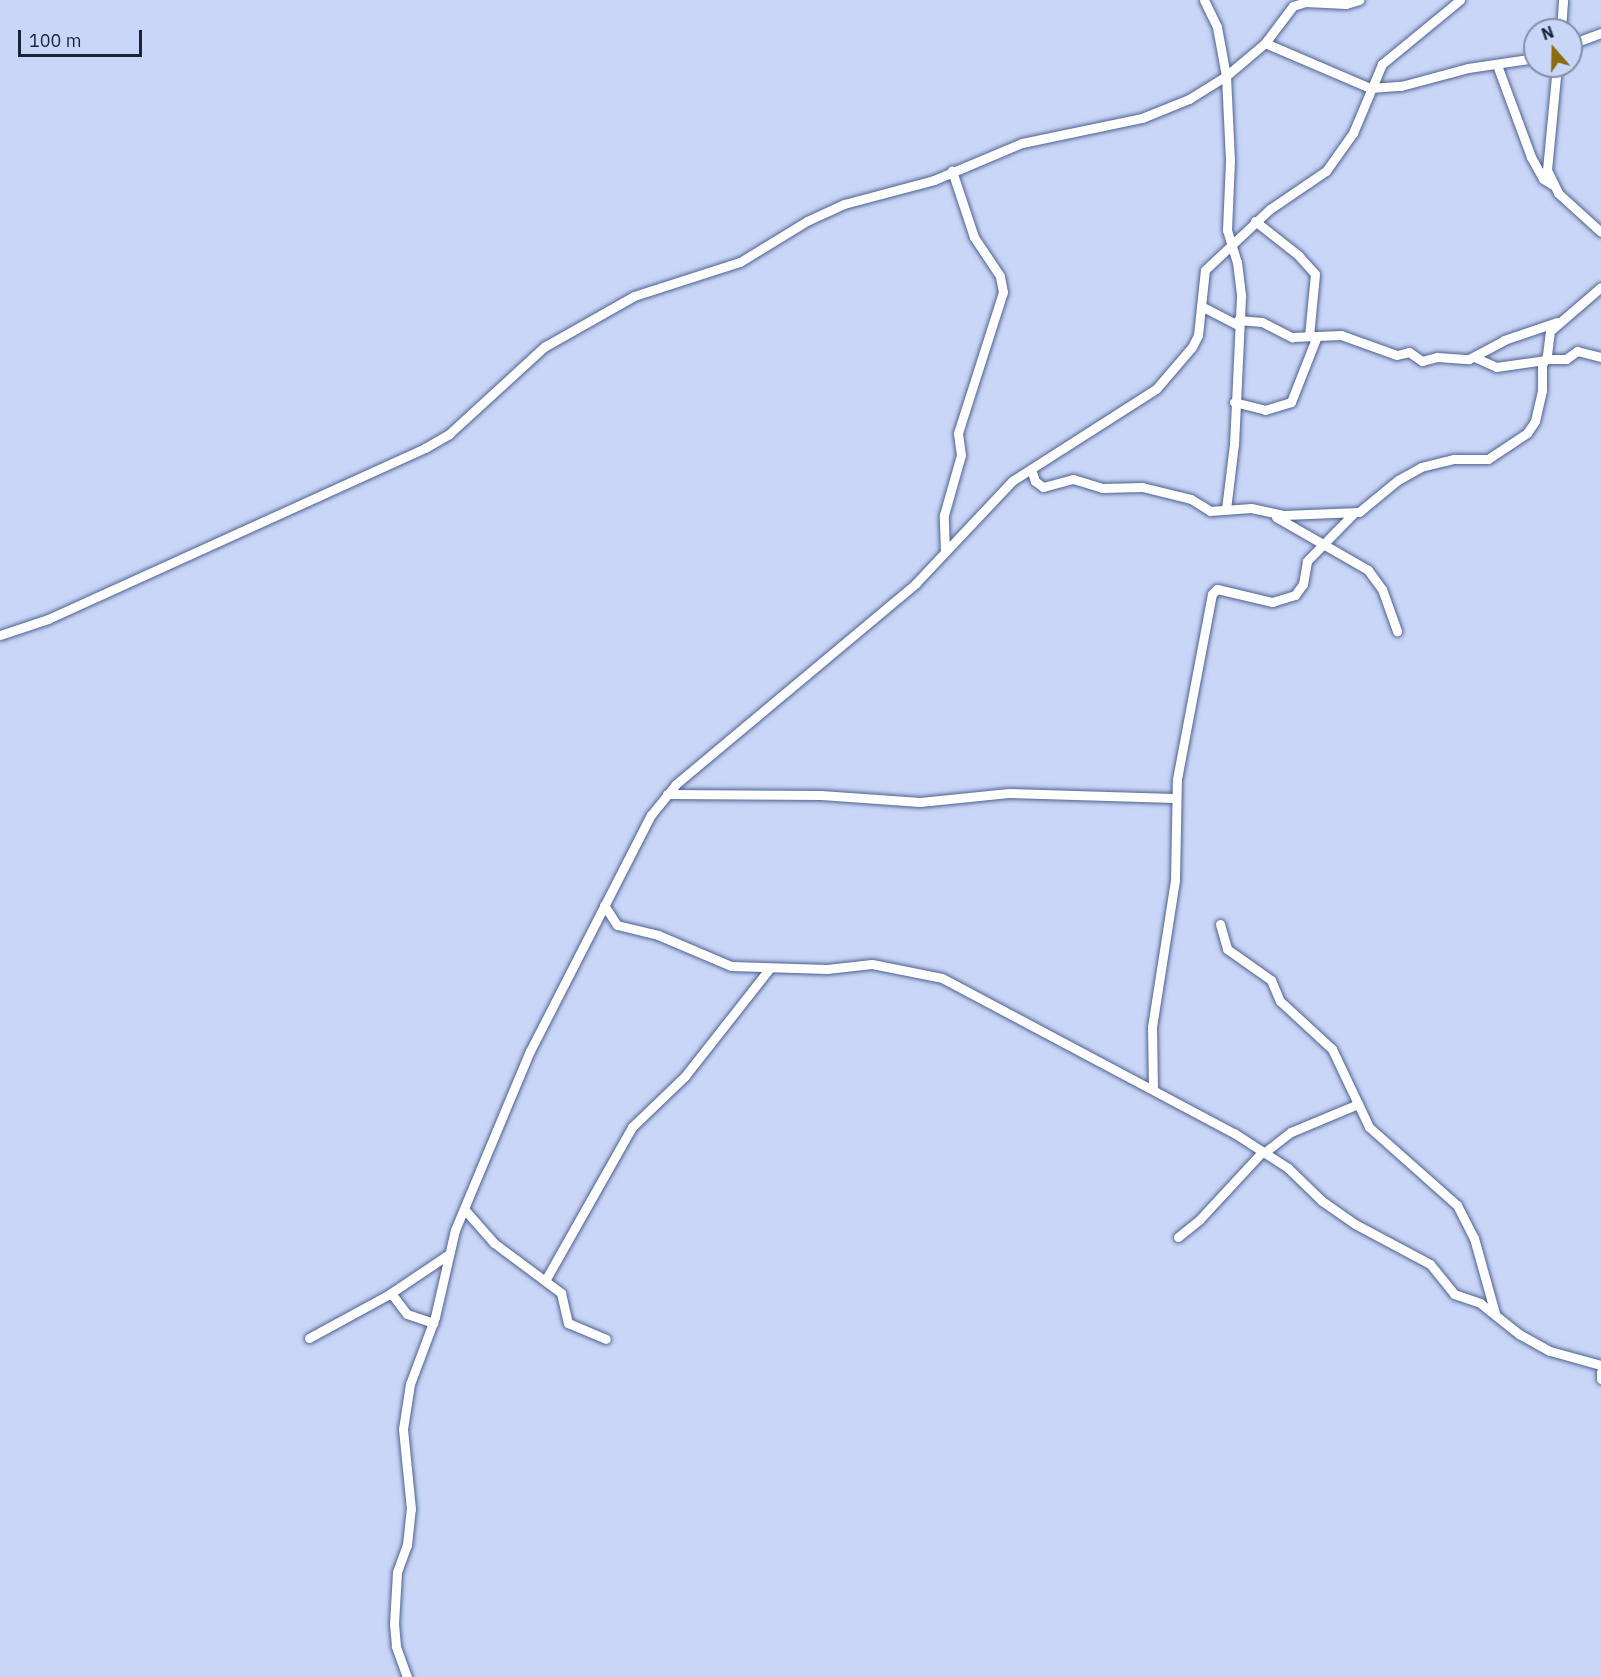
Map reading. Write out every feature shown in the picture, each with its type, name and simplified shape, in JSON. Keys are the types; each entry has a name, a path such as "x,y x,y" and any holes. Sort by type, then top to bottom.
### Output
{"street":[{"path":"1204,0 1217,27 1226,76 1230,243 1240,284 1234,444 1226,509"},
{"path":"0,635 48,619 425,448 449,434 544,347 619,303 740,262 801,224 844,204 923,183 1022,143 1142,118 1189,99 1226,76 1265,43 1293,6 1305,2 1346,4 1359,0"},
{"path":"407,1677 396,1646 394,1624 397,1572 407,1545 411,1509 404,1412 412,1375 433,1323 449,1254 465,1210 530,1051 637,837 667,794 916,583 991,501 1032,469 1156,389 1192,347 1201,321 1205,270 1255,221 1326,171 1353,133 1376,73 1392,53 1460,0"},
{"path":"1562,18 1563,0"},
{"path":"1583,40 1601,33"},
{"path":"1265,43 1370,88 1401,86 1523,60"},
{"path":"1497,65 1531,157 1543,179 1601,232"},
{"path":"1552,185 1546,155 1556,78"},
{"path":"945,552 946,498 961,455 958,433 1003,292 1000,276 974,237 952,171"},
{"path":"1234,402 1265,410 1291,402 1313,336 1316,274 1298,255 1255,221"},
{"path":"1153,1089 1152,1027 1175,880 1176,798 1213,592 1220,590 1264,602 1290,597 1301,590 1307,561 1354,513 1420,468 1454,459 1488,459 1519,440 1535,421 1550,331 1557,322 1601,287"},
{"path":"1202,306 1238,322 1262,322 1288,336 1341,335 1397,355 1409,352 1422,361 1437,357 1456,361 1474,357 1504,340 1557,322"},
{"path":"1474,357 1496,367 1566,359 1577,351 1601,357"},
{"path":"1032,469 1035,481 1043,487 1079,479 1102,488 1142,487 1191,498 1210,511 1226,509 1269,513 1354,513"},
{"path":"1269,513 1362,565 1375,578 1396,631"},
{"path":"667,794 821,795 920,801 1018,793 1176,798"},
{"path":"604,905 617,925 658,935 731,966 770,968 872,964 925,972 983,997 1216,1122 1263,1152 1355,1224 1430,1264 1454,1294 1495,1312 1519,1334 1550,1351 1601,1365"},
{"path":"1220,924 1227,949 1271,980 1280,1001 1332,1049 1369,1127 1384,1138 1395,1154 1457,1205 1474,1238 1495,1312"},
{"path":"546,1279 632,1127 685,1076 770,968"},
{"path":"1178,1237 1200,1220 1263,1152 1291,1132 1358,1104"},
{"path":"465,1210 499,1247 546,1279 564,1299 568,1323 606,1339"},
{"path":"309,1338 391,1293 449,1254"},
{"path":"391,1293 406,1314 433,1323"},
{"path":"1601,1372 1601,1379"}]}
